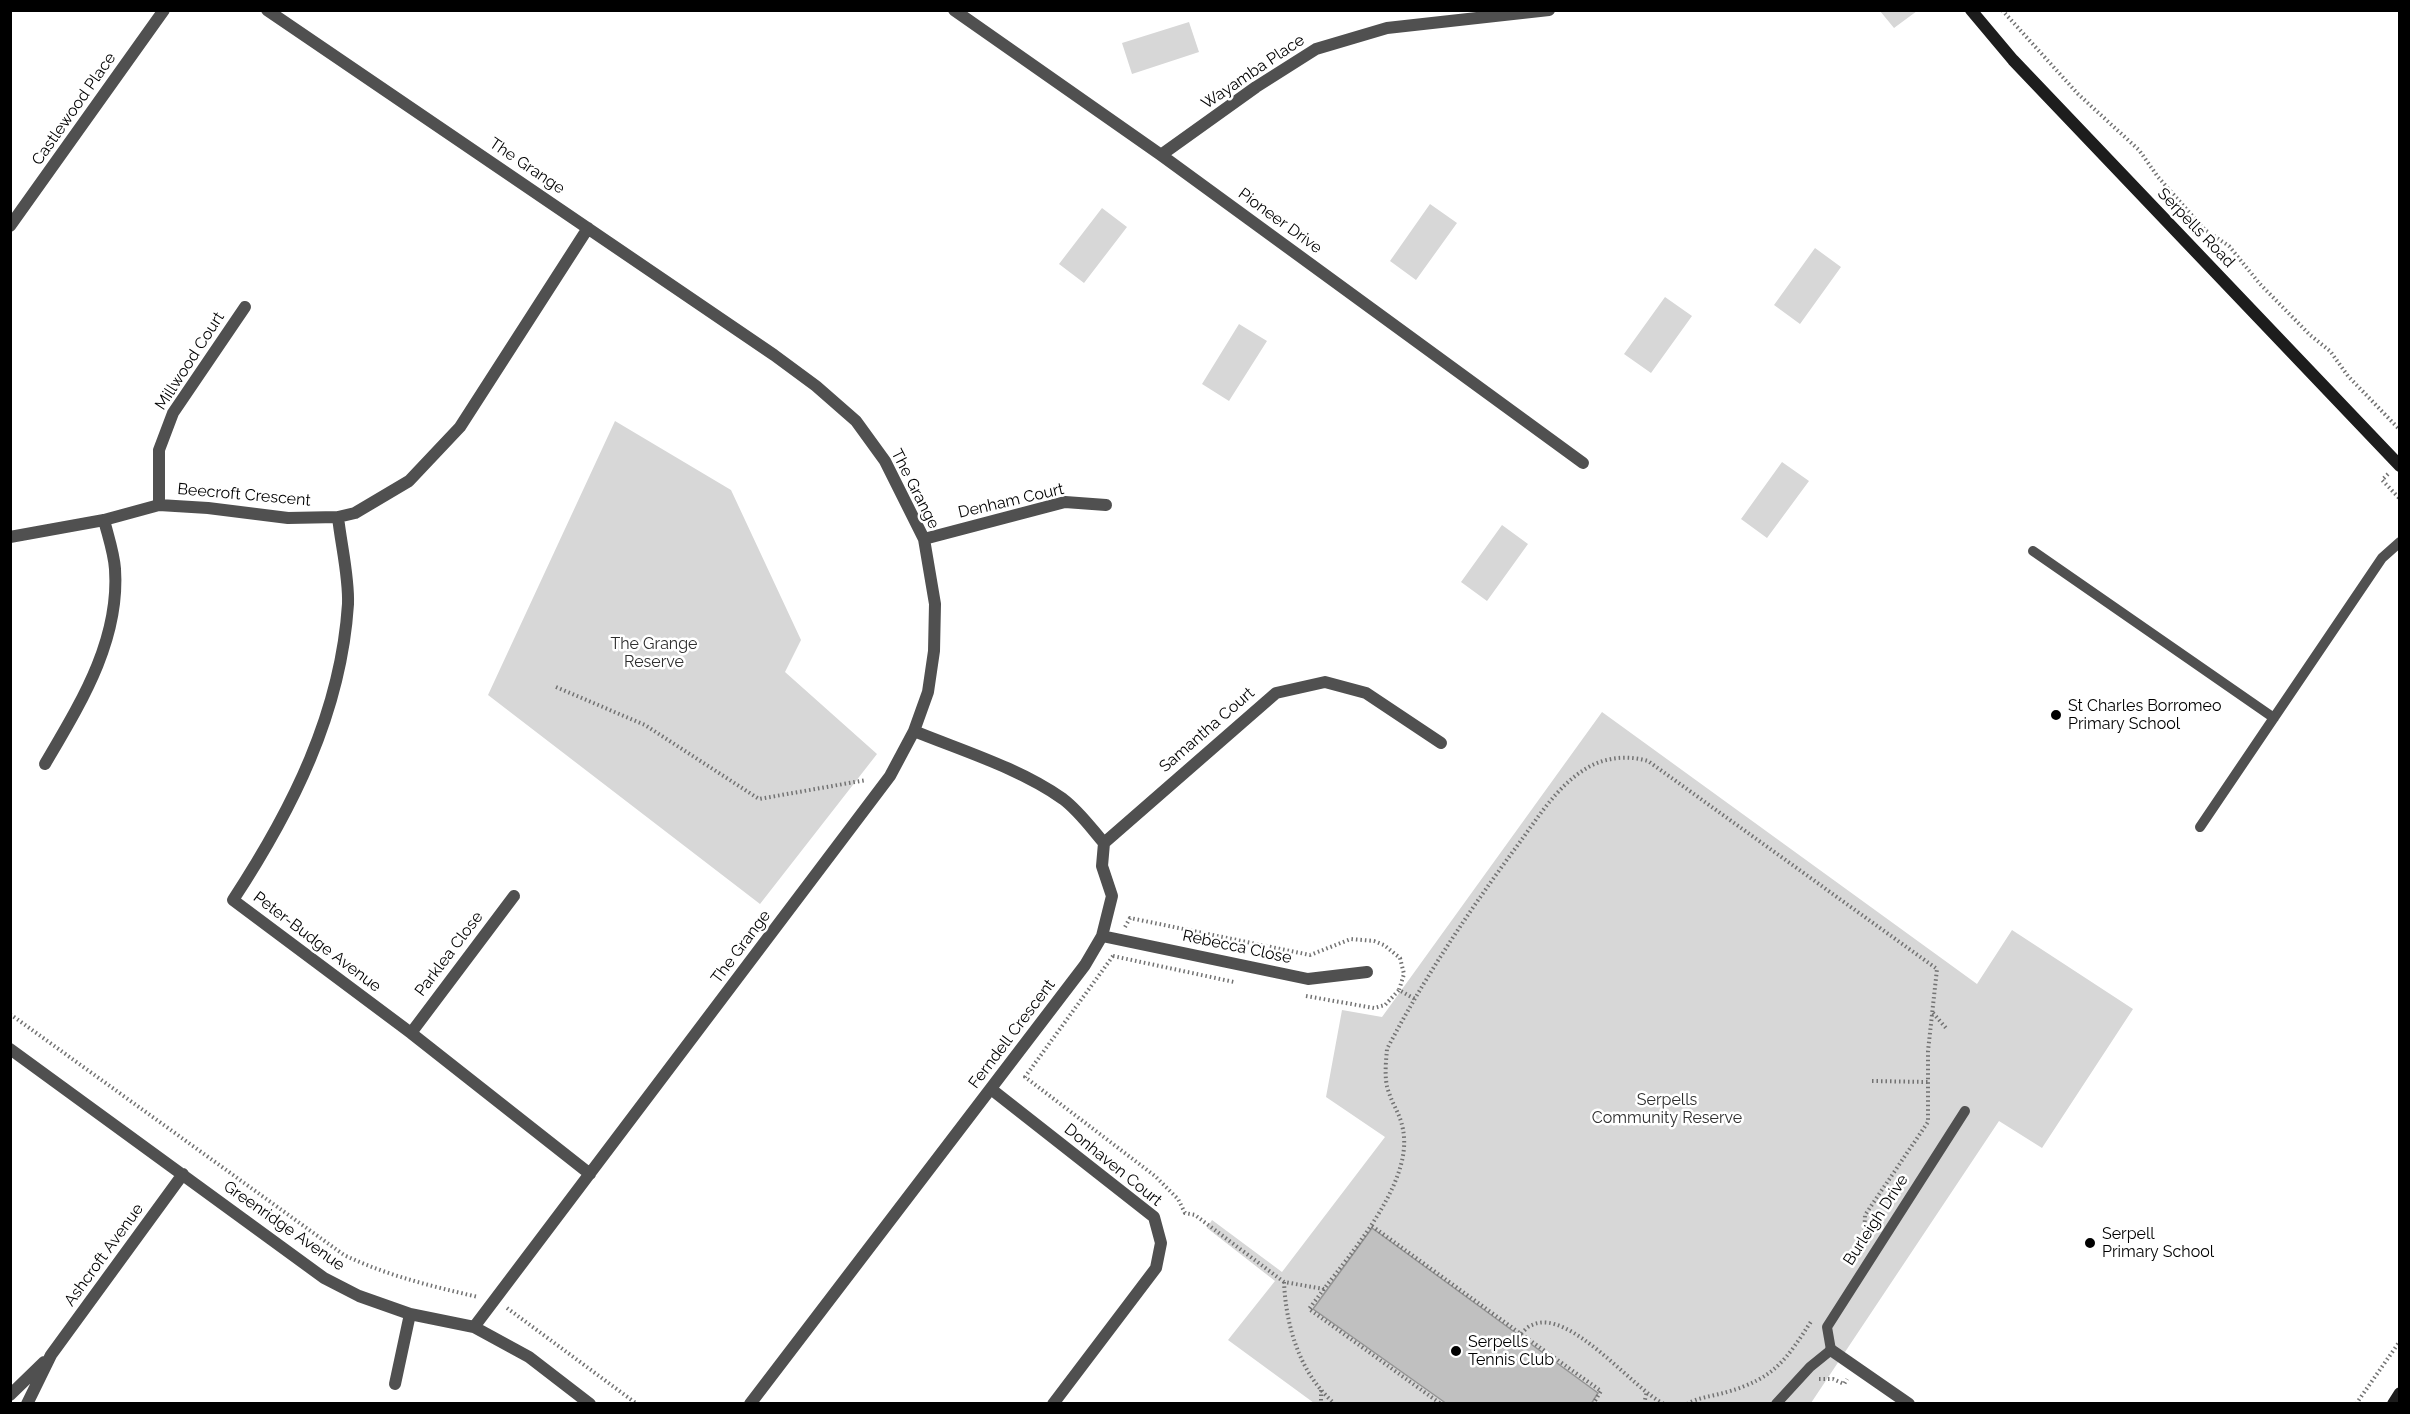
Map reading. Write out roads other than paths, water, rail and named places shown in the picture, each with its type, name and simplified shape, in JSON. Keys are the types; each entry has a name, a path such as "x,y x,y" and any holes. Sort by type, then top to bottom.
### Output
{"street":[{"name":"Castlewood Place","path":"10,226 164,10"},
{"name":"The Grange","path":"267,10 774,355 816,386 856,421 885,462 924,539 935,604 934,651 928,692 914,731 890,776 474,1327"},
{"name":"Pioneer Drive","path":"954,10 1161,155 1583,463"},
{"name":"Wayamba Place","path":"1161,155 1256,87 1316,50 1386,28 1548,10"},
{"name":"Serpells Road","path":"1971,10 2013,60 2400,466"},
{"name":"Beecroft Crescent","path":"10,537 104,520 159,505 208,508 288,518 338,517 355,513 409,481 459,426 588,228"},
{"name":"Millwood Court","path":"159,505 159,450 174,413 245,307"},
{"name":"Denham Court","path":"924,539 1065,502 1106,505"},
{"name":"Peter-Budge Avenue","path":"338,517 348,602 340,660 324,727 269,846 233,900 411,1033 590,1174"},
{"path":"45,764 85,694 104,647 112,617 115,567 104,520"},
{"name":"Samantha Court","path":"1104,843 1276,693 1325,682 1366,693 1441,743"},
{"path":"914,731 1032,781 1063,799 1086,820 1104,843"},
{"name":"Ferndell Crescent","path":"750,1404 1085,965 1102,936 1112,896 1102,866 1104,843"},
{"name":"Parklea Close","path":"411,1033 514,896"},
{"name":"Rebecca Close","path":"1102,936 1308,979 1366,972"},
{"name":"Greenridge Avenue","path":"10,1049 324,1278 359,1296 410,1314 474,1327 529,1358 590,1404"},
{"name":"Donhaven Court","path":"991,1089 1154,1217 1161,1243 1156,1268 1053,1404"},
{"name":"Ashcroft Avenue","path":"10,1395 51,1355 183,1174"},
{"path":"395,1384 410,1314"},
{"path":"1831,1350 1909,1404"},
{"name":"Ashcroft Avenue","path":"27,1404 51,1355"},
{"path":"2392,1404 2400,1394"}],"lane":[{"path":"2200,827 2382,558 2400,542"},
{"path":"2034,551 2274,718"},
{"name":"Burleigh Drive","path":"1831,1350 1827,1327 1965,1111"},
{"path":"1776,1404 1810,1367 1831,1350"}],"place":[{"name":"St Charles Borromeo Primary School","path":"2056,715"},
{"name":"Serpell Primary School","path":"2090,1243"},
{"name":"Serpells Tennis Club","path":"1456,1351"}],"park label":[{"name":"The Grange Reserve","path":"654,653"},
{"name":"Serpells Community Reserve","path":"1667,1109"}]}
